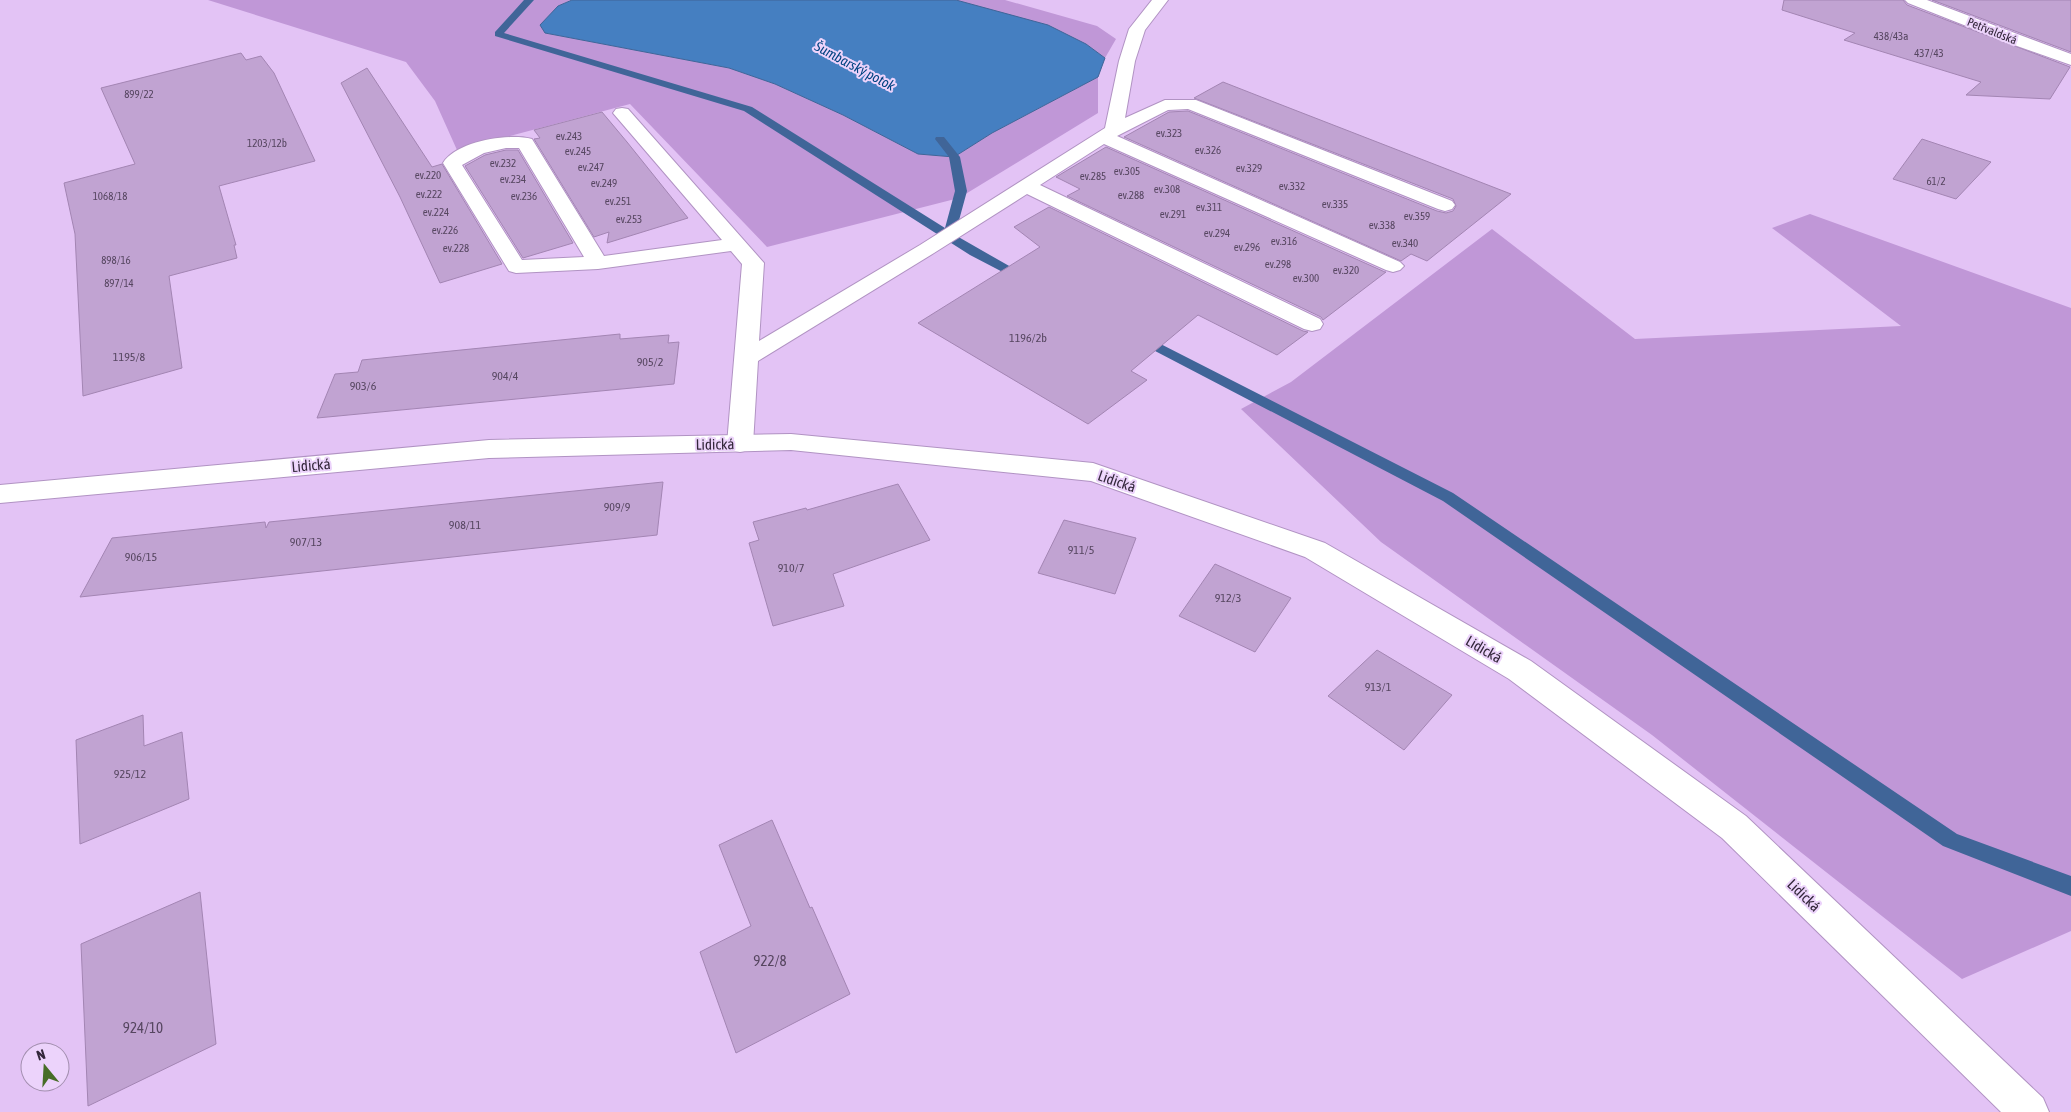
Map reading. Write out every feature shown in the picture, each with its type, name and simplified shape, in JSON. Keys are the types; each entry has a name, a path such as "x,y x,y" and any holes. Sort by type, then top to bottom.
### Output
{"street":[{"path":"1108,134 1137,29 1160,0"},
{"name":"Petřvaldská","path":"1913,0 2071,60"},
{"path":"746,358 927,250 1108,134 1165,105 1190,104 1445,205"},
{"path":"622,113 753,263 740,444"},
{"path":"1108,134 1393,266"},
{"path":"598,263 525,143 512,141 489,145 466,154 452,163 516,267 598,263 737,244"},
{"path":"1026,186 1312,324"},
{"name":"Lidická","path":"0,494 489,449 791,442 1093,472 1315,550 1520,670 1734,827 2029,1112"}],"shaded area":[{"path":"208,0 571,0 558,6 545,33 729,68 775,84 843,115 918,154 954,157 992,133 1098,77 1098,113 959,198 767,247 630,104 457,150 435,101 406,62"},
{"path":"956,0 1005,0 1097,26 1116,39 1105,58 1086,44"},
{"path":"1810,214 2071,308 2071,931 1962,979 1652,735 1381,542 1241,409 1291,382 1492,229 1635,339 1901,326 1772,228"}],"water":[{"path":"572,0 956,0 1048,25 1086,44 1105,58 1098,77 992,133 954,157 918,154 843,115 775,84 729,68 545,33 540,25 558,6"}],"building":[{"path":"1784,0 1903,0 1907,5 2070,67 2050,99 1966,95 1981,82 1844,40 1855,33 1782,10"},
{"path":"1932,0 2071,0 2071,52"},
{"path":"241,53 246,60 261,56 274,73 315,161 219,186 236,245 234,245 237,258 169,276 182,368 83,396 75,234 64,183 135,164 101,88"},
{"path":"367,68 432,167 442,164 502,264 440,283 400,197 341,83"},
{"path":"1223,82 1511,194 1427,261 1411,254 1401,261 1124,137 1169,112 1188,111 1437,211 1446,213 1453,211 1456,206 1453,199 1194,98"},
{"path":"602,112 688,218 607,243 609,232 594,237 534,139 540,138 534,130"},
{"path":"1922,139 1991,162 1956,199 1893,179"},
{"path":"1106,147 1386,272 1323,320 1321,317 1067,196 1080,189 1056,177"},
{"path":"506,150 518,150 573,243 523,258 465,166 485,155"},
{"path":"1049,207 1308,332 1277,355 1198,315 1131,371 1147,380 1088,424 918,323 1040,247 1014,227"},
{"path":"620,334 620,339 669,335 668,343 679,342 674,384 317,418 335,374 358,372 362,360"},
{"path":"663,482 657,535 80,597 112,538 265,522 266,528 269,522"},
{"path":"898,484 930,540 833,574 844,606 773,626 749,543 759,540 753,522 806,508 807,510"},
{"path":"1064,520 1136,538 1115,594 1038,573"},
{"path":"1215,564 1291,598 1255,652 1179,616"},
{"path":"1377,650 1452,695 1404,750 1328,696"},
{"path":"143,715 144,746 182,732 189,799 80,844 76,740"},
{"path":"772,820 850,994 736,1053 700,952 751,926 719,845"},
{"path":"200,892 216,1044 88,1106 81,944"}],"waterway":[{"path":"529,0 498,34 748,109 974,252 1024,278"},
{"name":"Šumbarský potok","path":"940,139 954,157 961,191 949,236"},
{"path":"1139,337 1448,497 1950,840 2071,886"}]}
